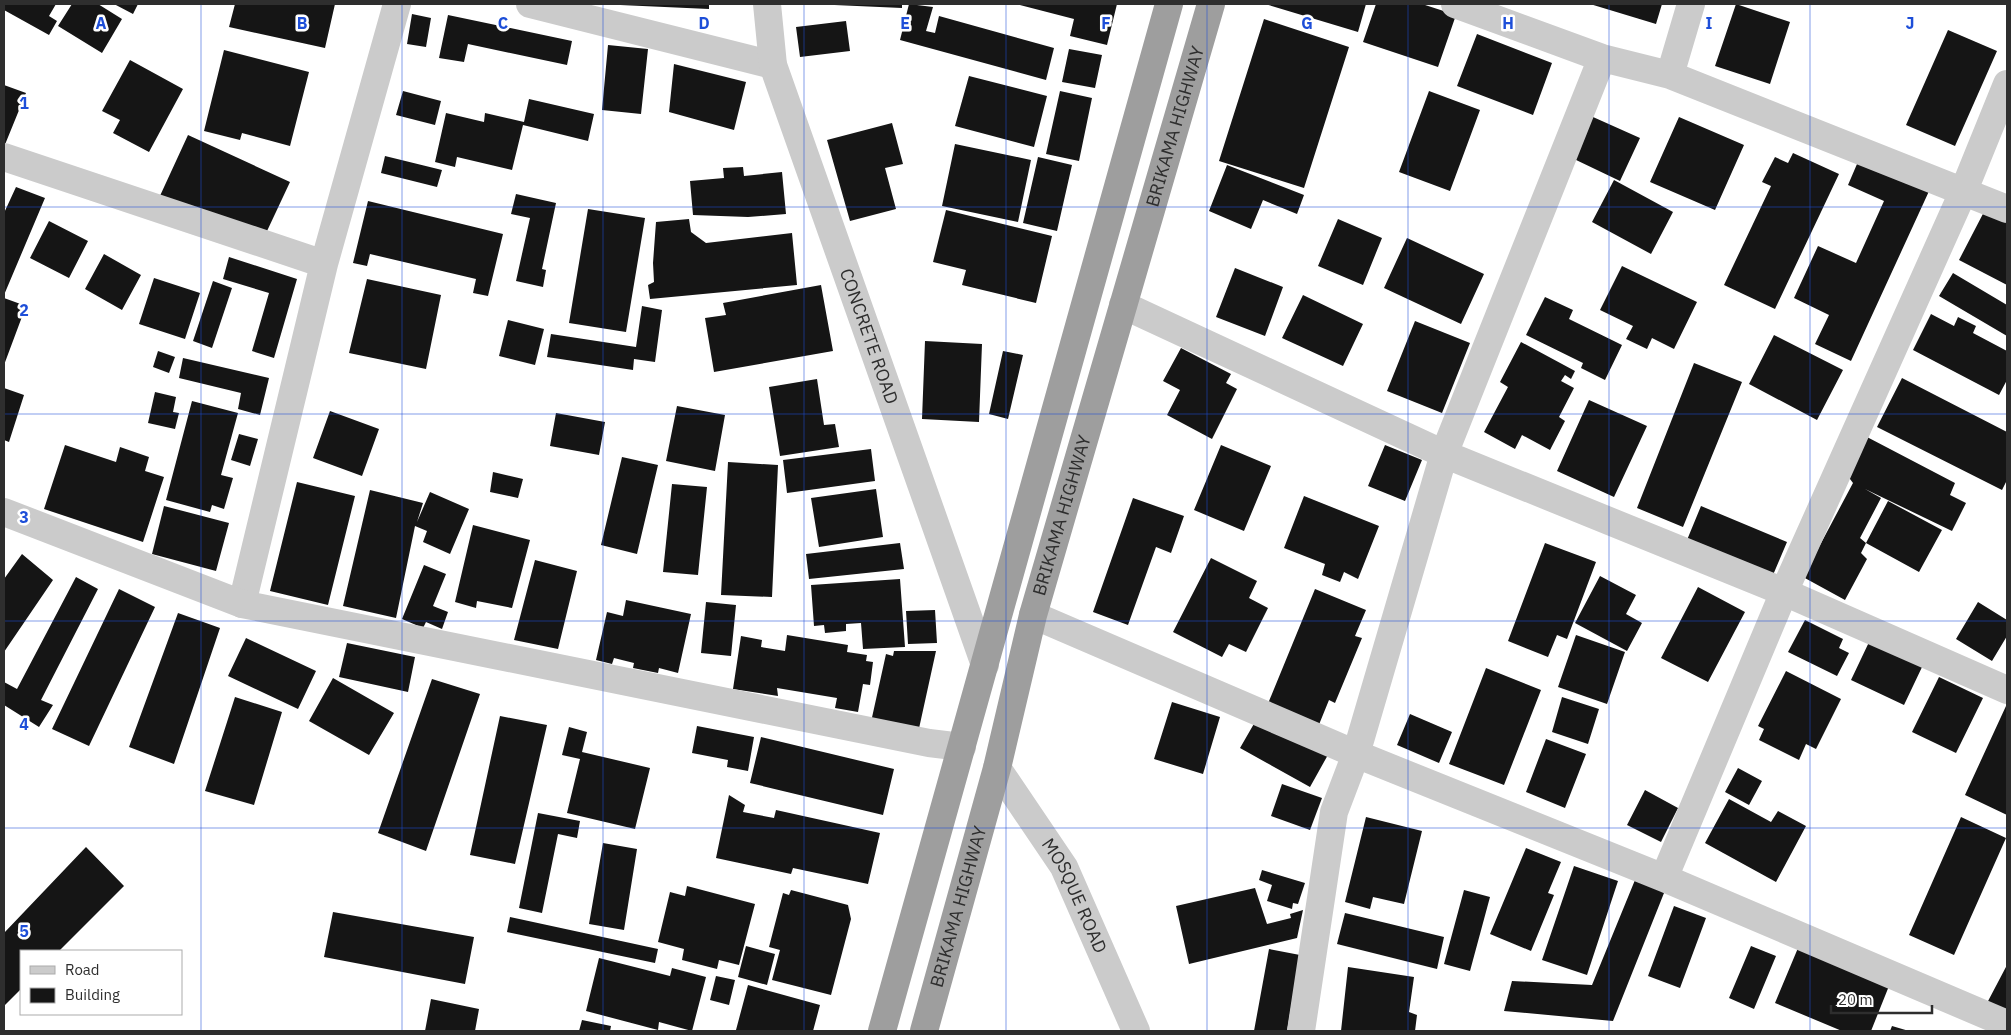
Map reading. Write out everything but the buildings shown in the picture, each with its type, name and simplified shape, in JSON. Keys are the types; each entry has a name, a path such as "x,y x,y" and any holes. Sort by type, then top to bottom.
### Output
{"highway":[{"name":"BRIKAMA HIGHWAY","path":"882,1031 1169,4"},
{"name":"BRIKAMA HIGHWAY","path":"924,1031 997,768 1033,615 1211,4"}],"street":[{"path":"242,604 324,264 397,4"},
{"path":"530,4 773,65"},
{"name":"CONCRETE ROAD","path":"767,4 773,65 985,665"},
{"path":"1456,4 1602,58 1670,75 1964,190 2007,209"},
{"path":"1670,75 1691,4"},
{"path":"1300,1031 1334,812 1356,754 1444,454 1602,58"},
{"path":"1664,878 1784,592 1964,190 2007,84"},
{"path":"4,157 324,264"},
{"path":"1123,305 1444,454 1784,592 2007,690"},
{"path":"4,512 242,604 929,743 962,747"},
{"path":"1033,615 1356,754 1664,878 2007,1024"},
{"name":"MOSQUE ROAD","path":"997,768 1064,868 1136,1031"}]}
